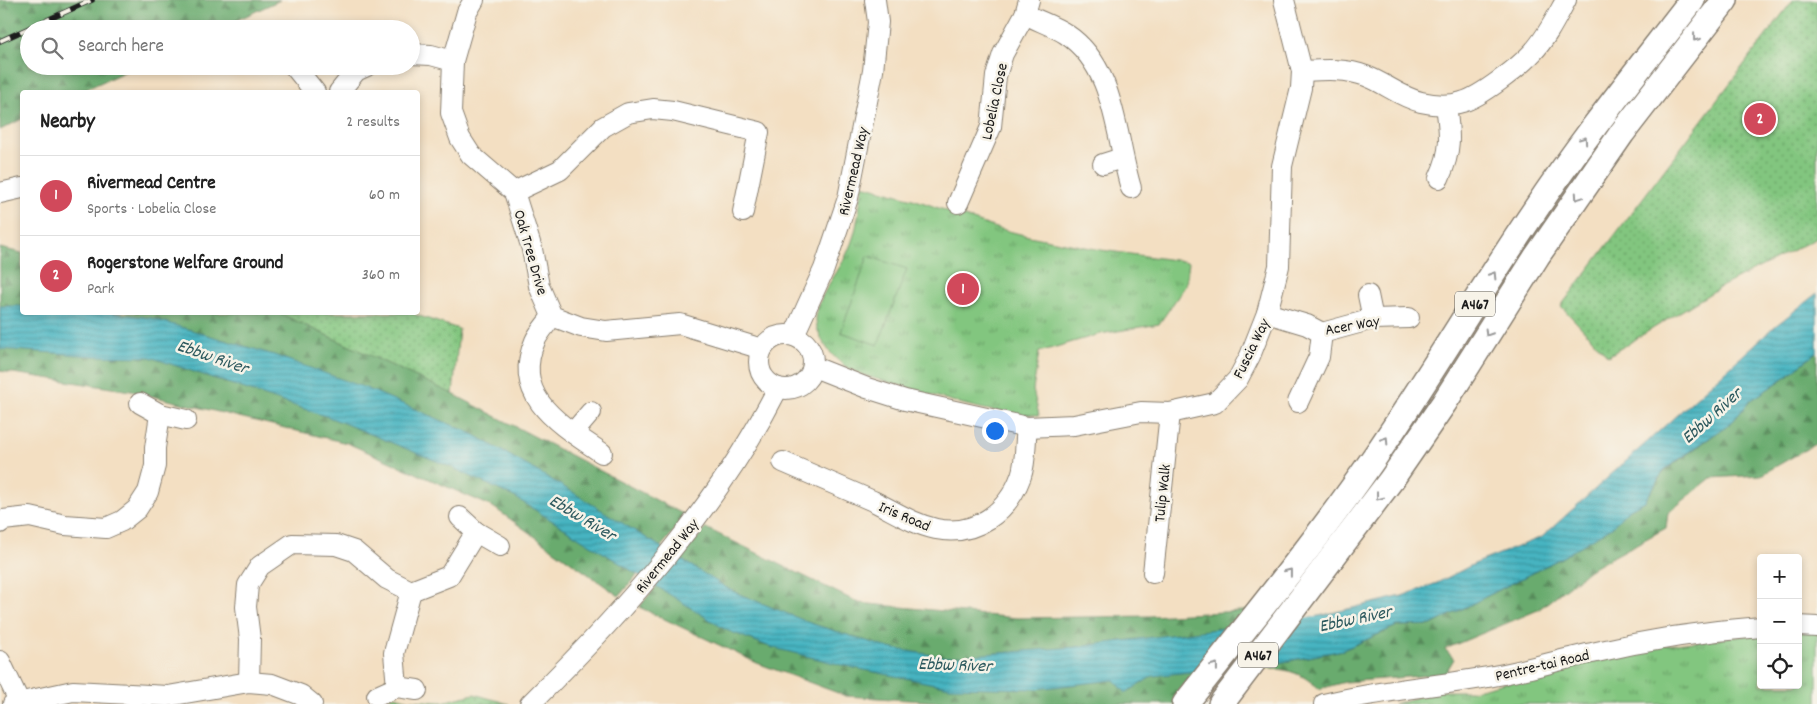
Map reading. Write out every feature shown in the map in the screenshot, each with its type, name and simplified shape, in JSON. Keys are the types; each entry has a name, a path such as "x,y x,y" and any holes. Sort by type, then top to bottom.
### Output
{"main road":[{"name":"A467","path":"1185,704 1260,610 1373,458 1467,317 1532,214 1590,131 1692,0"},
{"name":"A467","path":"1221,704 1396,473 1444,403 1537,256 1622,133 1726,0"}],"street":[{"name":"Oak Tree Drive","path":"474,0 467,12 453,61 451,113 460,138 471,155 514,192 532,249 539,286 552,316 582,327 606,331 680,324 762,350"},
{"name":"Rivermead Way","path":"794,335 824,269 848,198 873,71 878,22 874,0"},
{"name":"Fuscia Way","path":"814,367 905,400 1027,427 1074,425 1141,412 1170,413 1215,403 1238,379 1267,313 1279,266 1282,166 1301,88 1302,71 1284,0"},
{"path":"1302,71 1333,69 1366,76 1395,92 1421,102 1446,105 1464,102 1515,69 1534,51 1551,28 1566,0"},
{"path":"1027,7 1066,33 1092,59 1110,92 1112,161 1131,188"},
{"name":"Lobelia Close","path":"958,203 991,127 996,76 1003,54 1027,7"},
{"path":"420,54 431,54 453,61"},
{"path":"301,75 313,90"},
{"path":"341,90 353,75"},
{"path":"1438,178 1446,162 1450,136 1446,105"},
{"path":"514,192 560,170 603,127 628,113 653,109 682,113 758,132 743,212"},
{"path":"0,192 20,188"},
{"path":"1368,295 1373,319"},
{"name":"Acer Way","path":"1267,313 1307,325 1322,333 1373,319 1409,318"},
{"path":"552,316 535,342 528,373 535,398 573,433 602,453"},
{"path":"1298,402 1319,357 1322,333"},
{"path":"794,335 808,346 812,354 814,367 802,384 787,390 778,388 767,381 762,373 759,357 762,350 773,338 794,335"},
{"name":"Rivermead Way","path":"530,704 622,608 685,534 739,459 778,388"},
{"path":"140,403 160,414 186,420"},
{"path":"573,433 591,412"},
{"name":"Tulip Walk","path":"1153,573 1170,413"},
{"path":"1,516 30,517 65,525 106,528 122,521 137,509 148,492 155,466 155,448 160,414"},
{"name":"Iris Road","path":"783,462 912,521 937,529 966,530 988,521 1002,509 1014,492 1021,474 1027,427"},
{"path":"460,517 476,532 500,546"},
{"path":"249,682 250,639 246,607 248,585 260,566 284,548 292,544 309,543 336,545 354,551 387,579 411,591 449,576 476,532"},
{"path":"397,687 394,653 411,591"},
{"path":"1802,626 1817,627"},
{"name":"Pentre-tai Road","path":"1324,704 1379,692 1447,684 1505,674 1594,652 1757,628"},
{"path":"0,660 16,703 73,691 167,700 249,682 272,684 301,696 312,704"},
{"path":"377,696 397,687 417,690"}],"green space":[{"path":"0,0 280,0 237,20 20,20 20,75 117,75 84,90 20,90 20,120 0,130"},
{"path":"1793,0 1817,0 1817,238 1719,288 1608,356 1561,306"},
{"path":"863,185 916,200 993,227 1024,235 1101,250 1189,262 1186,285 1159,324 1100,334 1039,352 1033,390 1039,415 985,409 871,377 845,366 835,357 821,339 816,319 820,301 851,243 856,227"},
{"path":"0,248 20,253 20,315 283,315 453,394 687,516 619,596 493,507 347,443 131,391 0,371"},
{"path":"868,256 907,269 878,345 841,332"},
{"path":"283,315 416,315 459,329 453,394"},
{"path":"1817,352 1817,443 1761,475 1711,478 1668,513 1666,528 1589,570 1538,610 1445,649 1454,659 1445,674 1345,682 1319,689 1300,675 1280,669 1236,667 1283,662 1343,650 1397,626 1431,625 1561,558 1611,527 1628,510 1645,501 1664,471 1732,422 1750,401 1784,378"},
{"path":"706,528 859,603 1017,618 1150,616 1260,610 1185,704 971,704 846,696 757,663 639,607"},
{"path":"1802,632 1817,632 1817,704 1394,704 1439,691 1472,691 1650,647 1757,634 1757,689 1802,689"},
{"path":"474,694 509,704 374,704 395,696 410,700 442,702"}],"water":[{"name":"Ebbw River","path":"1817,293 1817,352 1784,378 1750,401 1732,422 1664,470 1645,501 1628,510 1612,527 1561,558 1431,625 1397,626 1343,650 1283,662 1153,676 1126,693 1114,680 1036,689 950,687 854,668 770,647 726,630 516,498 451,467 331,418 150,357 93,356 0,349 0,306 20,306 20,315 128,315 151,318 274,355 366,388 473,434 569,490 732,591 810,623 889,648 946,657 1075,647 1319,616 1402,596 1437,583 1474,564 1542,537 1774,327"}],"railway":[{"path":"47,20 92,0"},
{"path":"0,41 20,32"}],"place":[{"name":"Rogerstone Welfare Ground","path":"1760,119"},
{"name":"Rivermead Centre","path":"963,289"}]}
